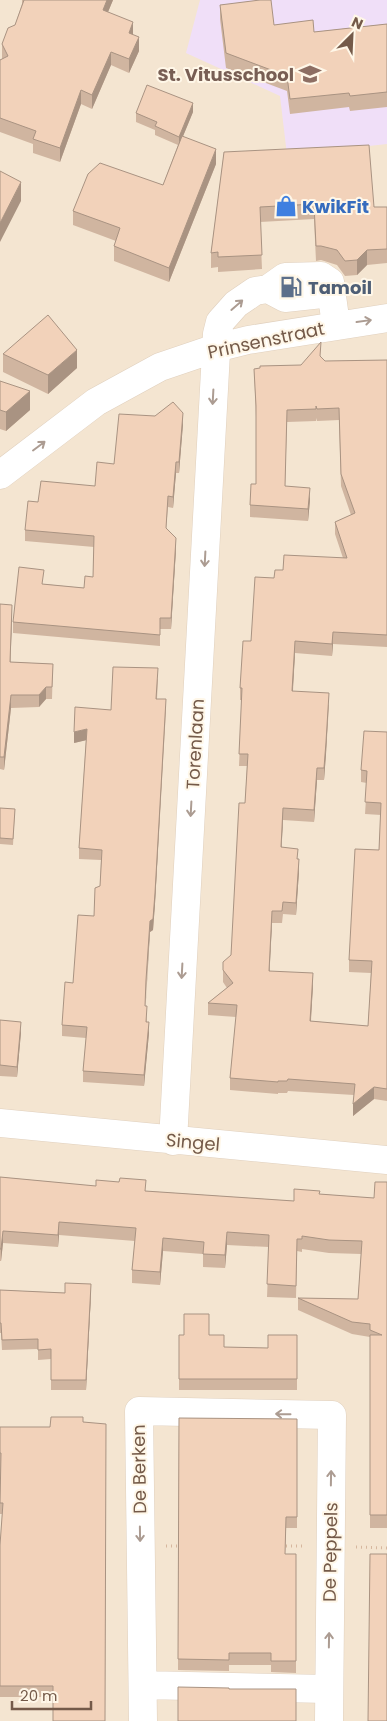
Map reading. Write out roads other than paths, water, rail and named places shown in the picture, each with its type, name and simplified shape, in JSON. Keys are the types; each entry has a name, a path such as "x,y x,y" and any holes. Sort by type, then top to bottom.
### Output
{"street":[{"name":"Torenlaan","path":"173,1141 217,334 220,322 236,304 255,291 268,289 285,277 321,276 333,302"},
{"name":"Prinsenstraat","path":"0,475 96,402 160,367 216,348 248,340 333,302 387,318"},
{"name":"Singel","path":"0,1123 387,1160"},
{"name":"De Berken","path":"143,1721 139,1411 332,1415"},
{"name":"De Peppels","path":"329,1721 332,1415"},
{"path":"143,1685 328,1689"}],"place":[{"name":"St. Vitusschool","path":"310,74"},
{"name":"KwikFit","path":"286,206"},
{"name":"Tamoil","path":"291,287"}]}
